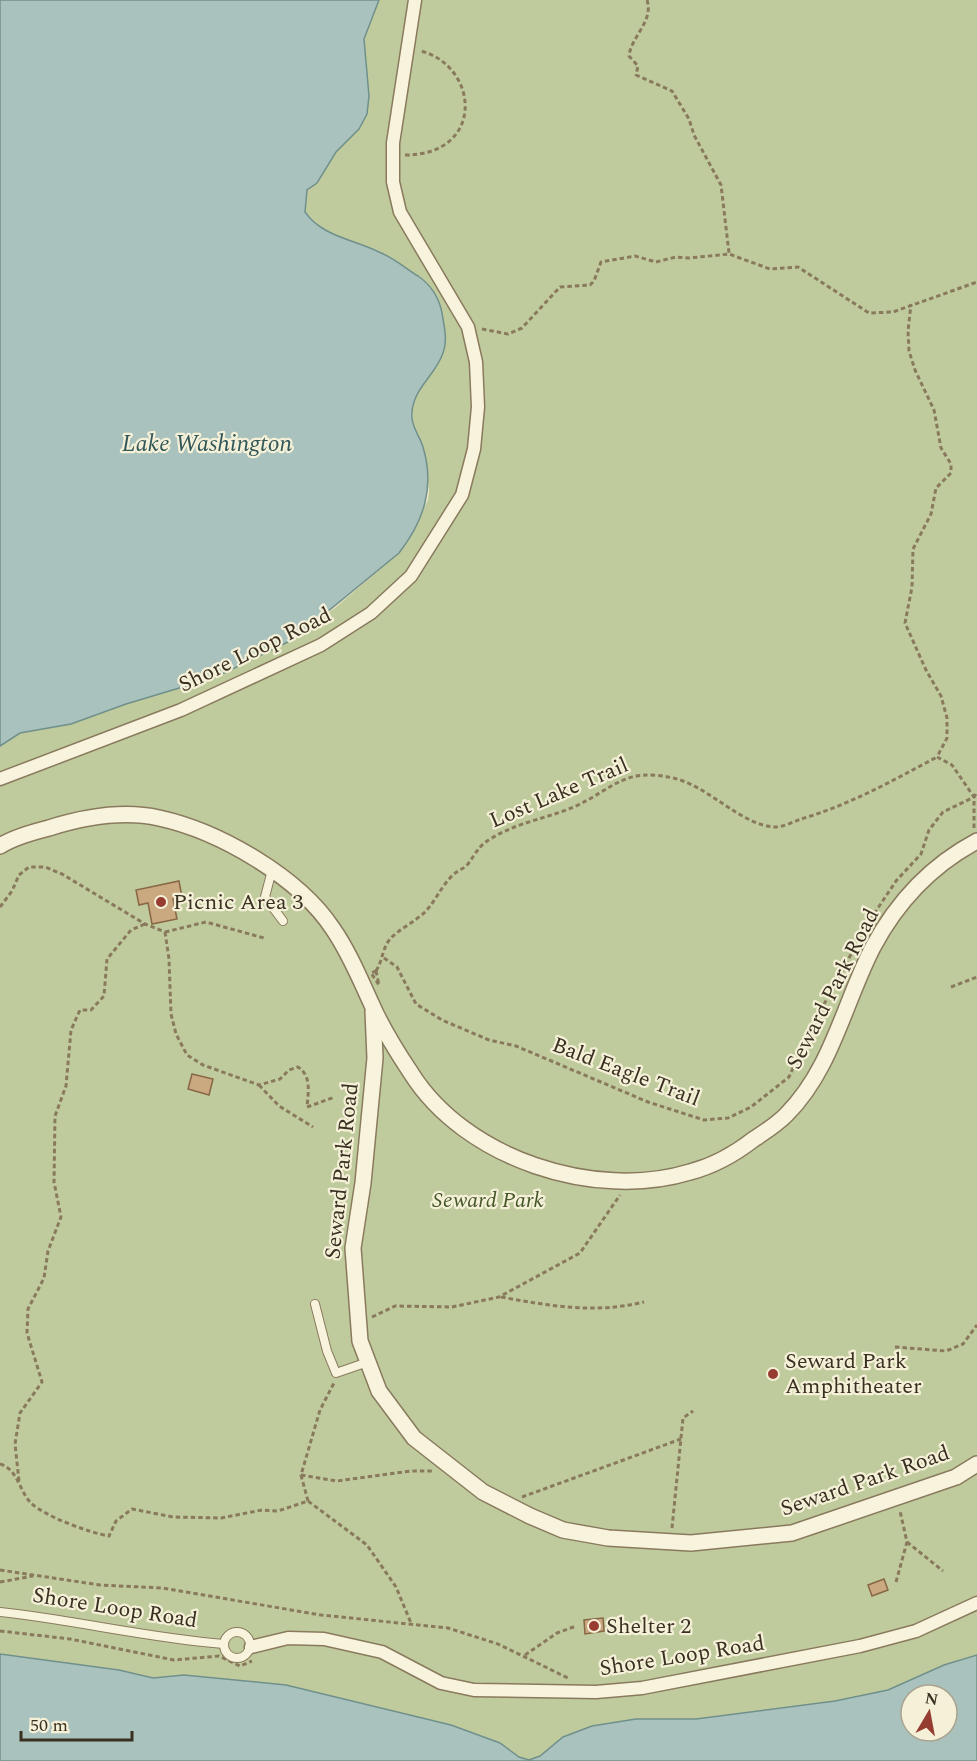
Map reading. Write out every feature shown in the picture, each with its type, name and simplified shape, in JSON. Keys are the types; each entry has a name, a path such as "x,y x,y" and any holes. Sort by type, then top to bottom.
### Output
{"street":[{"name":"Shore Loop Road","path":"0,779 181,710 321,645 371,613 411,576 462,495 474,449 478,407 476,362 468,327 400,212 393,182 393,155 415,0"},
{"name":"Seward Park Road","path":"0,846 36,831 78,819 136,816 158,818 216,837 272,870 315,905 333,928 361,978 373,1008 413,1077 442,1111 491,1146 558,1172 598,1181 619,1182 659,1179 691,1172 744,1147 784,1118 817,1075 873,948 891,918 921,880 976,841"},
{"name":"Seward Park Road","path":"373,1008 375,1058 363,1183 352,1248 360,1341 378,1391 414,1438 483,1492 562,1530 608,1538 691,1544 792,1533 957,1477 977,1464"},
{"name":"Shore Loop Road","path":"256,1646 288,1638 309,1638 365,1647 401,1660 441,1683 474,1690 596,1692 642,1688 860,1646 916,1631 977,1603"}],"lane":[{"path":"272,870 265,897 283,921"},
{"path":"315,1304 327,1351 336,1373 368,1362"},
{"name":"Shore Loop Road","path":"0,1612 43,1617 167,1639 224,1644"},
{"name":"Shore Loop Road","path":"238,1632 246,1635 256,1646 247,1654 236,1658 228,1655 224,1644 230,1633 238,1632"}],"path":[{"path":"647,0 649,7 640,33 631,44 629,56 638,66 636,75 672,91 689,119 694,135 721,185 729,254"},
{"path":"393,155 432,153 445,146 457,134 466,115 464,96 448,67 423,51 407,49"},
{"path":"468,327 508,334 522,328 560,287 590,285 599,270 597,265 601,262 635,256 656,262 676,257 729,254 770,269 798,267 869,313 893,312 977,282"},
{"path":"911,304 908,331 909,351 915,370 934,410 941,448 951,464 951,473 936,488 931,514 913,549 912,587 905,623 941,696 947,718 946,738 937,758 952,765 974,797 976,841"},
{"name":"Lost Lake Trail","path":"376,970 384,958 383,949 392,937 412,925 454,873 466,867 477,848 493,837 576,806 613,783 649,774 675,778 703,789 751,820 776,827 844,805 937,758"},
{"path":"868,924 896,881 921,854 928,830 943,812 974,797 977,792"},
{"path":"0,907 12,891 19,875 29,867 45,867 62,874 146,924 165,932 206,922 264,938"},
{"path":"19,1481 15,1444 20,1413 42,1382 27,1334 28,1309 44,1278 48,1251 61,1217 54,1182 55,1116 66,1086 71,1030 81,1010 91,1010 104,996 107,960 119,941 131,930 146,924"},
{"path":"165,932 169,959 171,1014 176,1034 186,1055 203,1065 259,1085 279,1106 313,1127"},
{"name":"Bald Eagle Trail","path":"384,958 397,967 416,1004 442,1020 489,1040 516,1046 648,1102 704,1120 728,1118 751,1107 789,1077 809,1032 858,941"},
{"path":"951,987 977,977"},
{"path":"259,1085 280,1079 289,1070 298,1067 306,1075 308,1081 307,1107 334,1097"},
{"path":"358,1320 364,1320 395,1306 452,1307 499,1297 580,1253 620,1199 619,1182"},
{"path":"499,1297 558,1308 614,1310 644,1302"},
{"path":"895,1347 946,1351 963,1344 977,1325"},
{"path":"336,1373 320,1410 301,1475 308,1502 367,1545 396,1587 411,1623"},
{"path":"671,1542 683,1418 693,1411"},
{"path":"505,1503 681,1439"},
{"path":"0,1464 6,1466 19,1481 31,1504 73,1526 109,1536 116,1521 132,1509 173,1517 221,1518 262,1510 278,1511 308,1502"},
{"path":"301,1475 337,1481 411,1471 457,1471"},
{"path":"896,1582 908,1542 897,1497"},
{"path":"908,1542 943,1570"},
{"path":"0,1570 100,1585 162,1588 321,1615 411,1623 472,1634 525,1655 596,1692"},
{"path":"0,1582 34,1575"},
{"path":"525,1655 557,1633 576,1626"},
{"path":"0,1630 70,1638 174,1660 219,1656 240,1666 254,1660 256,1646"}],"green space":[{"name":"Seward Park","path":"379,0 977,0 977,1655 944,1665 899,1683 888,1690 835,1701 696,1719 636,1719 563,1737 540,1756 529,1760 519,1757 500,1743 451,1725 286,1685 184,1675 153,1678 119,1670 0,1654 0,746 20,733 71,724 294,639 336,607 399,553 408,542 428,500 429,491 422,444 413,426 412,406 423,383 439,363 446,335 440,305 424,280 378,251 329,234 305,212 307,190 317,182 336,152 359,129 364,39"}],"water":[{"name":"Lake Washington","path":"0,0 379,0 364,39 369,96 367,114 359,129 336,152 317,183 307,190 305,212 320,227 339,237 384,254 431,287 439,302 445,338 439,362 419,391 412,408 413,422 426,462 427,490 421,516 399,553 294,639 216,677 126,704 71,724 20,733 0,746"},
{"path":"0,1654 119,1670 153,1678 184,1675 286,1685 451,1725 500,1743 519,1757 529,1760 540,1756 563,1737 592,1726 636,1719 696,1719 835,1701 888,1690 899,1685 899,1743 959,1743 959,1683 904,1683 944,1665 977,1655 977,1761 0,1761"}],"building":[{"name":"Picnic Area 3","path":"179,881 182,897 173,899 177,919 152,924 148,903 139,905 136,890"},
{"path":"192,1074 213,1079 209,1095 188,1089"},
{"path":"884,1579 888,1590 872,1596 868,1585"},
{"name":"Shelter 2","path":"603,1618 604,1631 585,1634 584,1620"}],"place":[{"name":"Picnic Area 3","path":"161,902"},
{"name":"Seward Park Amphitheater","path":"773,1374"},
{"name":"Shelter 2","path":"594,1626"}]}
